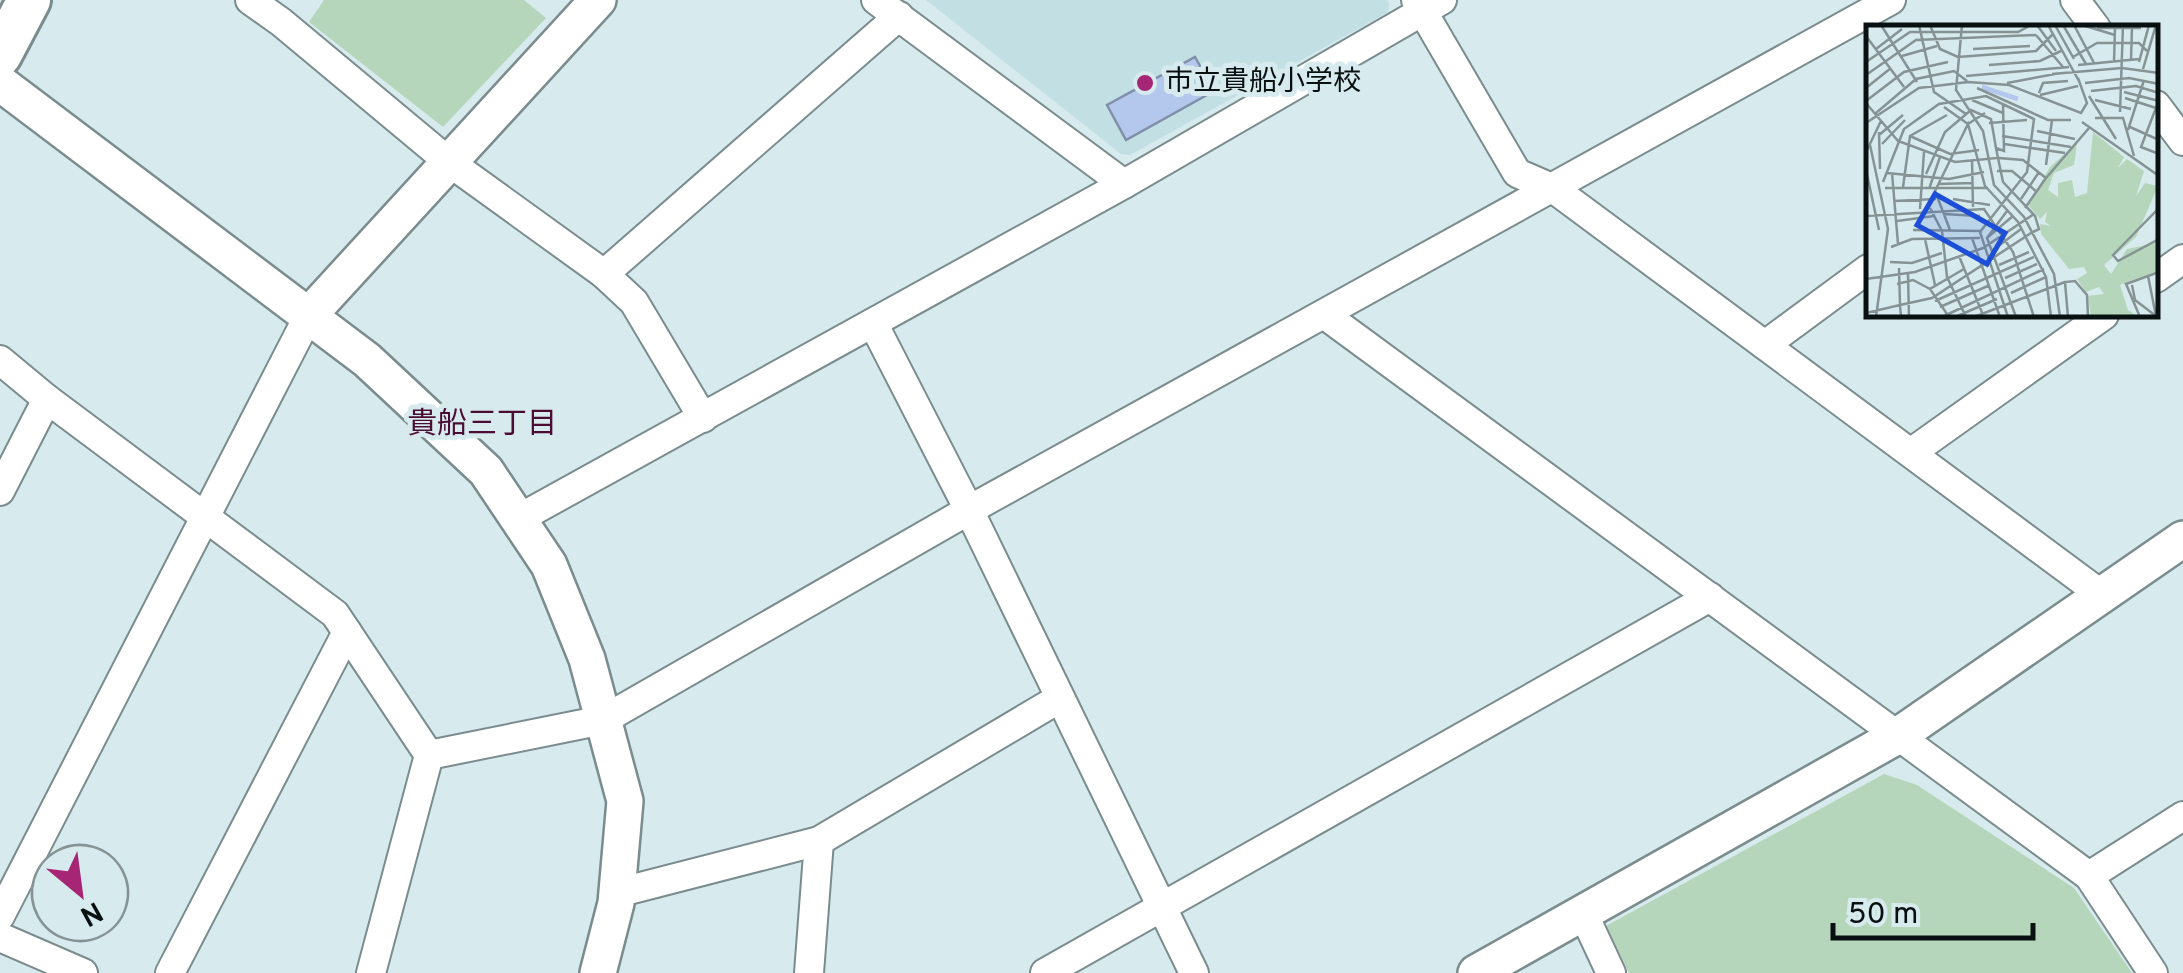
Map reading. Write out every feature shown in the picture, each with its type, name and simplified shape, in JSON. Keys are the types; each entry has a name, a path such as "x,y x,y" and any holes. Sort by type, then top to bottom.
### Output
{"main road":[{"path":"0,54 29,0"}],"street":[{"path":"250,0 289,11 449,162 604,274 634,302 703,418"},
{"path":"0,916 309,315 598,0"},
{"path":"428,755 603,720 969,510 1892,0"},
{"path":"2075,0 2094,25"},
{"path":"518,519 1124,184 1427,4 1517,174 1554,188 2102,594"},
{"path":"604,274 888,8 1124,184"},
{"path":"0,82 367,360 486,472 549,565 587,659 625,801 616,893 598,973"},
{"path":"2158,108 2183,141"},
{"path":"2158,277 2183,258"},
{"path":"1766,344 1866,270"},
{"path":"1325,315 2089,876 2153,973"},
{"path":"1912,452 2100,318"},
{"path":"873,322 1194,973"},
{"path":"0,360 335,614 428,755 371,973"},
{"path":"0,492 47,399"},
{"path":"1476,973 1899,735 2183,539"},
{"path":"1045,973 1710,597"},
{"path":"170,973 347,632"},
{"path":"616,893 819,841 1060,698"},
{"path":"2089,876 2183,816"},
{"path":"808,973 819,841"},
{"path":"1583,913 1612,973"},
{"path":"0,936 83,973"}],"shaded area":[{"name":"市立貴船小学校","path":"926,0 1389,3 1388,12 1130,155 1121,154"}],"green space":[{"path":"324,0 524,0 546,18 443,127 309,22"},
{"path":"1884,774 1917,785 2074,888 2132,973 1629,973 1606,926"}],"water":[{"path":"1195,57 1214,91 1126,140 1107,105"}],"place":[{"name":"市立貴船小学校","path":"1145,83"}],"district":[{"name":"貴船三丁目","path":"482,425"}]}
